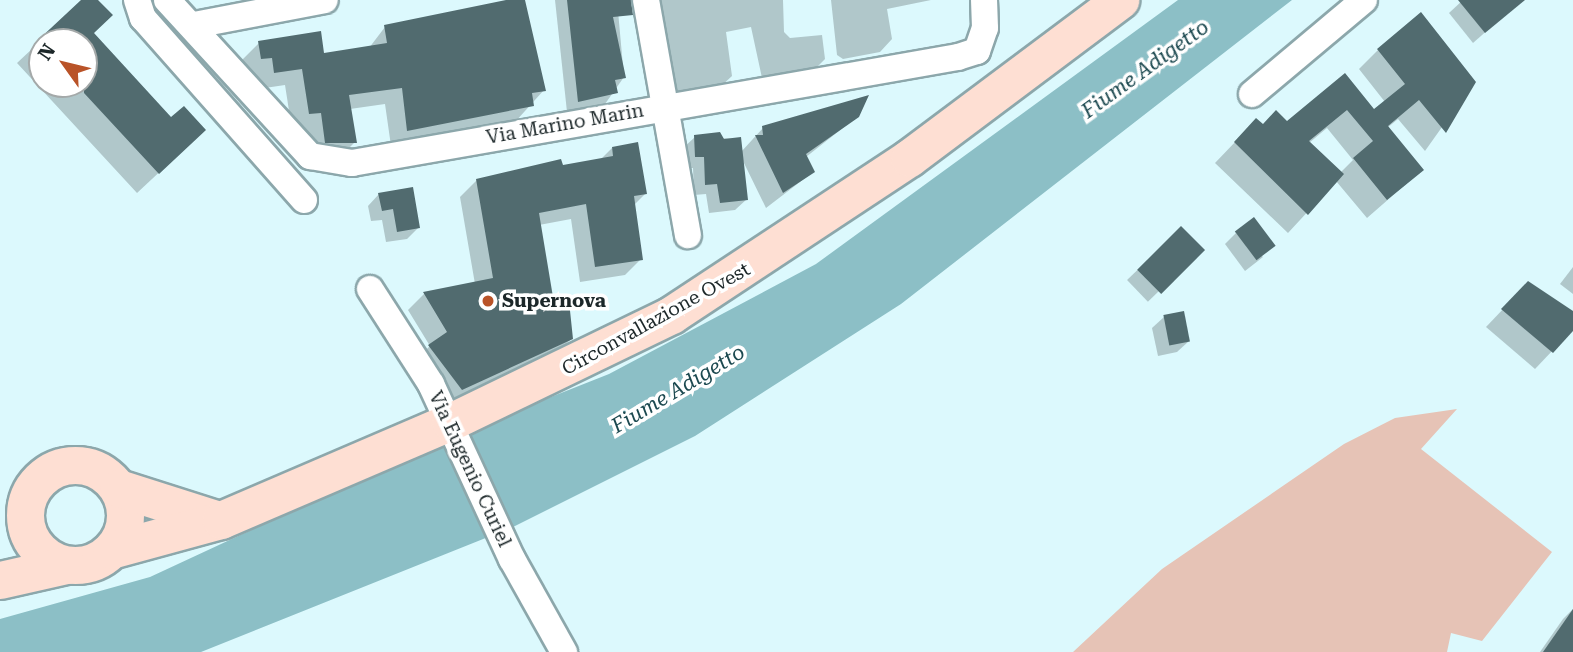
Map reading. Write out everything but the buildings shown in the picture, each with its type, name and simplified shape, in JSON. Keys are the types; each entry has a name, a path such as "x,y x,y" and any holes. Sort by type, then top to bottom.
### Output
{"main road":[{"name":"Circonvallazione Ovest","path":"111,550 221,520 452,428 671,315 761,261 1088,15 1120,0"},
{"path":"0,562 20,540 33,487 59,467 92,468 118,488 221,520"},
{"path":"0,580 90,562 111,550 125,520 118,488"},
{"path":"25,518 37,549 66,565"}],"street":[{"path":"138,0 143,18 304,200"},
{"name":"Via Marino Marin","path":"167,0 194,25 310,156 352,163 968,54 977,51 985,28 984,0"},
{"path":"194,25 325,0"},
{"path":"646,0 660,107 688,235"},
{"path":"1252,94 1364,0"},
{"name":"Via Eugenio Curiel","path":"370,289 452,428 510,553 564,652"}],"shaded area":[{"path":"1457,409 1421,449 1552,552 1482,641 1451,633 1447,652 1073,652 1162,569 1344,444 1395,418"}],"water":[{"name":"Fiume Adigetto","path":"1178,0 1292,0 901,304 695,436 513,527 201,652 0,652 0,619 150,577 460,433 609,374 816,264"}],"place":[{"name":"Supernova","path":"488,301"}]}
